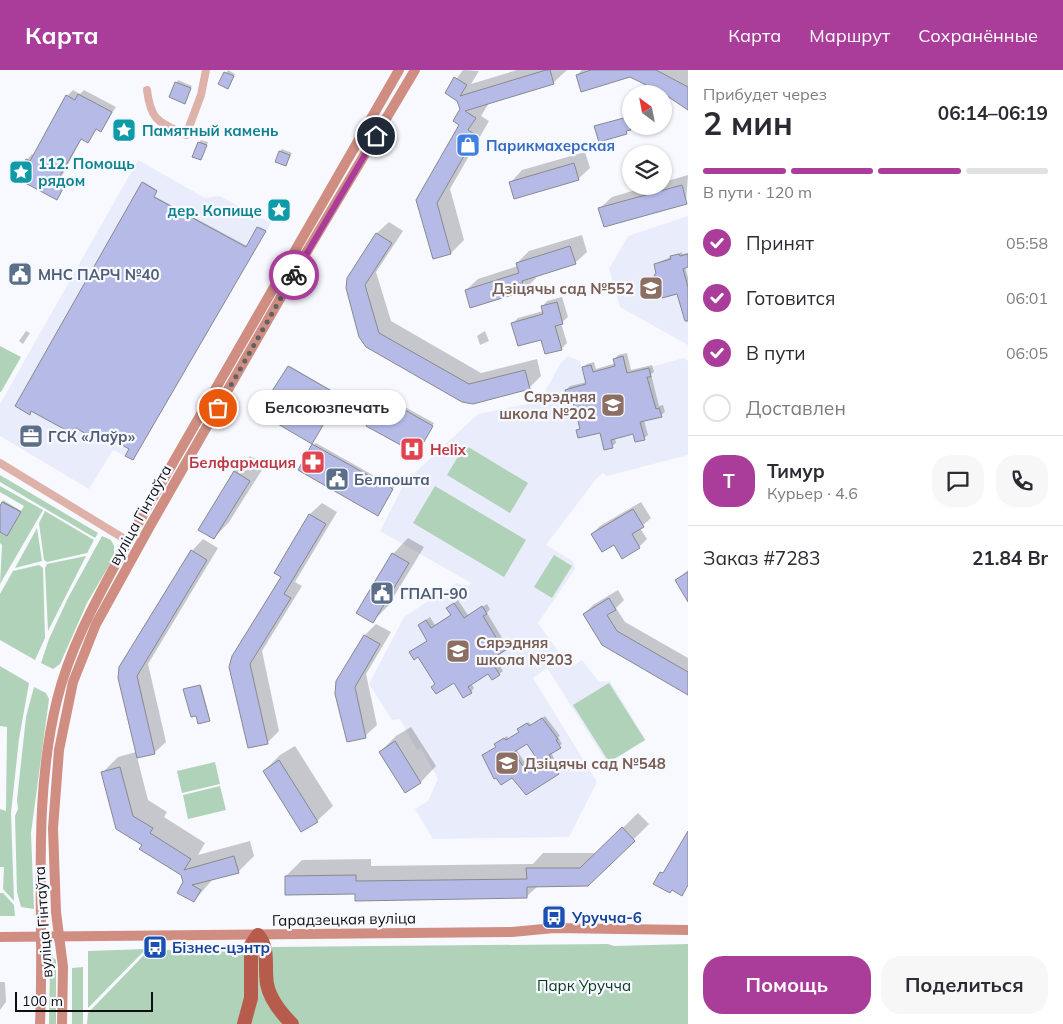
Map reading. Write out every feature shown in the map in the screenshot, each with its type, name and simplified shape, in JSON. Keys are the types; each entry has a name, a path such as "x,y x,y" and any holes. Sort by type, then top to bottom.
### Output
{"highway":[{"path":"244,1024 250,1006 252,988 251,945 258,935 265,948 269,992 276,1005 292,1024"}],"main road":[{"path":"388,70 390,85"},
{"name":"вуліца Гінтаўта","path":"40,1024 42,810 57,700 71,658 92,606 128,541 399,70"},
{"name":"вуліца Гінтаўта","path":"62,1024 63,967 59,936 53,828 59,750 72,682 96,624 138,547 309,248 415,70"},
{"path":"128,541 138,547"},
{"name":"Гарадзецкая вуліца","path":"0,937 512,932 554,928 688,930"}],"street":[{"path":"148,90 153,116 159,122 186,135 201,95 206,70"},
{"path":"0,463 128,541"}],"shaded area":[{"path":"138,160 205,198 219,196 271,223 133,460 113,450 89,489 0,436 0,404"},
{"name":"Дзіцячы сад №552","path":"688,216 688,345 620,307 609,269 628,236"},
{"path":"568,356 580,361 582,367 591,365 593,372 615,366 613,359 623,356 628,373 684,358 688,361 688,455 607,476 603,473 596,479 546,545 573,561 575,569 538,623 570,668 582,660 599,682 610,681 646,740 608,764 547,668 533,678 597,782 569,837 433,839 415,809 428,801 438,779 421,748 417,750 400,719 392,720 369,684 404,617 456,583 469,586 471,583 380,531 405,482 478,414 548,400 546,390 560,364"}],"green space":[{"path":"0,346 21,357 1,392 0,392"},
{"path":"465,445 528,483 510,513 447,475"},
{"path":"0,475 98,533 95,538 0,482"},
{"path":"0,486 43,510 0,584 2,545 0,543 0,506 3,500 21,511 24,506 0,492"},
{"path":"435,486 526,540 504,577 413,523"},
{"path":"45,511 94,540 87,553 47,562 44,560 39,523"},
{"path":"37,528 42,561 15,568"},
{"path":"102,536 111,540 114,546 114,557 87,603 60,664 53,669 41,663 49,639 68,598"},
{"path":"554,555 572,566 552,598 534,587"},
{"path":"86,556 48,631 45,568 47,564"},
{"path":"39,565 43,568 45,638 35,660 0,640 0,594 13,571"},
{"path":"0,666 29,683 19,739 11,813 14,901 3,889 4,867 0,867 0,809 6,811 7,727 0,726"},
{"path":"609,683 645,740 609,762 573,705"},
{"path":"34,687 46,693 49,699 31,833 34,909 21,907 17,892 15,816 18,809 17,800 26,717"},
{"path":"215,762 220,784 182,793 177,771"},
{"path":"220,786 226,810 188,819 183,795"},
{"path":"0,893 3,893 14,905 15,916 0,916"},
{"name":"Парк Уручча","path":"608,944 614,946 688,944 688,1024 299,1024 288,1013 270,981 271,947"},
{"path":"146,949 88,1008 88,951"},
{"path":"166,950 246,952 246,1001 237,1024 87,1024 88,1013 144,955 164,955"},
{"path":"256,953 259,954 262,992 283,1024 250,1024 256,998"},
{"path":"52,957 56,960 56,1024 49,1024 50,961"},
{"path":"83,967 83,1024 72,1024 72,968"}],"building":[{"path":"550,70 554,84 465,111 476,118 468,130 476,135 437,203 451,254 433,259 416,200 459,125 453,121 460,109 457,101 445,93 454,77 467,85 460,96"},
{"path":"591,70 656,70 688,87 688,110 672,99 672,85 646,85 630,77 581,92 576,75"},
{"path":"224,72 234,76 228,89 218,84"},
{"path":"175,82 191,88 185,104 169,97"},
{"path":"78,94 112,112 101,132 96,129 88,143 81,139 57,181 65,185 57,200 16,178 26,159 30,161 66,95 75,100"},
{"path":"622,118 624,135 599,142 594,126"},
{"path":"198,142 207,145 201,160 192,157"},
{"path":"279,151 290,155 286,166 275,162"},
{"path":"574,163 579,180 514,199 509,182"},
{"path":"142,182 157,191 154,197 246,247 257,227 266,231 133,460 125,456 129,449 98,431 94,439 76,428 73,434 31,411 30,415 15,406"},
{"path":"682,185 687,204 604,227 598,208 645,195 672,195 672,188"},
{"path":"376,233 392,243 365,285 379,333 469,384 525,370 530,389 473,404 462,402 366,347 359,337 346,288 347,278"},
{"path":"570,246 576,264 522,281 525,291 470,308 465,290 519,273 516,263"},
{"path":"679,254 680,256 688,254 688,267 683,269 688,287 688,321 685,321 677,294 662,298 654,275 656,274 654,264 671,259 670,256"},
{"path":"557,302 563,324 555,326 562,350 545,354 541,340 518,346 511,323 543,314 541,306"},
{"path":"623,356 627,373 649,368 651,377 647,377 656,409 659,408 662,417 640,422 645,440 635,442 633,434 611,440 613,448 604,450 600,433 578,438 576,430 580,429 572,398 567,399 565,390 586,384 582,367 591,365 593,372 615,366 613,359"},
{"path":"288,366 342,397 343,394 359,403 351,418 333,408 312,444 266,417 264,421 259,418 258,413"},
{"path":"382,397 433,426 417,454 366,426"},
{"path":"312,444 393,489 378,516 298,470"},
{"path":"234,471 250,481 214,539 198,530"},
{"path":"2,502 21,512 7,536 0,532 0,506"},
{"path":"633,509 644,527 632,534 640,548 622,559 614,545 602,552 591,534"},
{"path":"309,514 326,524 284,594 291,598 250,664 268,744 248,748 229,667 232,656 281,577 274,573"},
{"path":"191,550 207,560 137,676 155,754 137,758 118,678 119,667"},
{"path":"392,553 409,563 373,623 356,613"},
{"path":"688,572 688,602 675,580"},
{"path":"609,598 616,610 607,615 617,631 688,672 688,695 602,645 583,614"},
{"path":"454,603 464,618 482,606 487,614 483,616 500,644 504,641 509,648 490,660 500,675 492,680 488,674 468,687 472,693 463,698 454,683 436,694 431,687 435,684 418,657 414,660 409,652 427,641 418,625 426,620 431,628 451,615 446,608"},
{"path":"364,635 380,644 355,687 366,738 347,742 335,694 336,681"},
{"path":"200,685 210,721 198,724 196,716 191,717 183,689"},
{"path":"542,718 558,739 556,740 561,748 549,755 559,774 526,795 512,778 501,785 496,778 494,779 482,755 496,747 494,744 504,738 506,740 519,732 517,729 527,723 529,726","holes":["527,744 539,762 526,771 514,752"]},
{"path":"395,741 421,783 405,793 379,752"},
{"path":"279,760 318,822 301,832 263,771"},
{"path":"120,767 133,816 153,828 150,833 191,859 184,870 234,856 239,873 192,885 201,890 194,902 177,893 183,882 181,875 139,849 142,845 116,829 101,772"},
{"path":"622,827 635,841 588,886 527,887 527,898 355,901 355,894 285,895 285,876 356,875 356,881 527,879 526,868 580,868"},
{"path":"688,831 688,885 682,896 672,890 670,893 653,884 660,872 663,873"}],"way so far":[{"path":"218,408 294,275"}],"place":[{"name":"Памятный камень","path":"124,130"},
{"name":"Парикмахерская","path":"468,145"},
{"name":"112. Помощь рядом","path":"21,172"},
{"name":"дер. Копище","path":"279,210"},
{"name":"МНС ПАРЧ №40","path":"20,274"},
{"name":"Дзіцячы сад №552","path":"651,288"},
{"name":"Сярэдняя школа №202","path":"613,405"},
{"name":"Белсоюзпечать","path":"218,408"},
{"name":"ГСК «Лаўр»","path":"31,436"},
{"name":"Helix","path":"412,449"},
{"name":"Белфармация","path":"313,462"},
{"name":"Белпошта","path":"337,479"},
{"name":"ГПАП-90","path":"382,593"},
{"name":"Сярэдняя школа №203","path":"458,651"},
{"name":"Дзіцячы сад №548","path":"507,763"},
{"name":"Уручча-6","path":"554,917"},
{"name":"Бізнес-цэнтр","path":"155,947"}],"route":[{"path":"294,275 376,136"}]}
